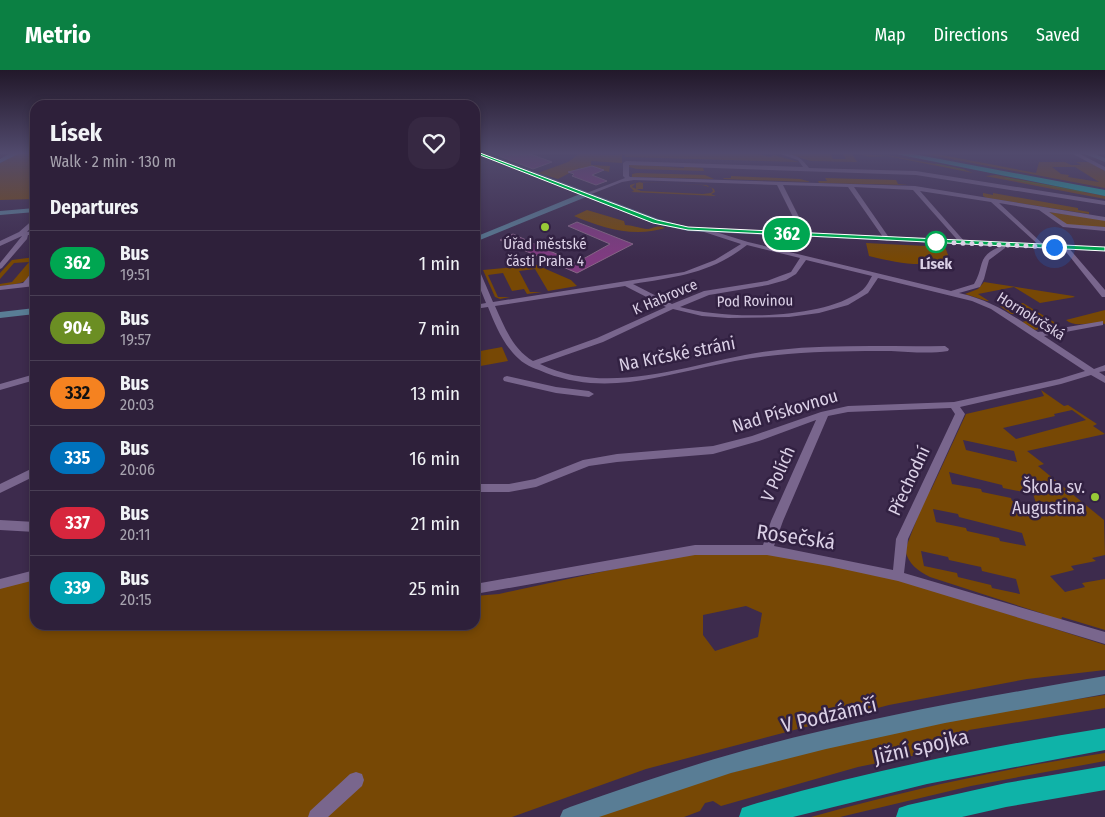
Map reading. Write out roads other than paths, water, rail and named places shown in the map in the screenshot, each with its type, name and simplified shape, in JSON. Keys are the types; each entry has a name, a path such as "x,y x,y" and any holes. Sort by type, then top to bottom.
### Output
{"highway":[{"path":"1088,189 1105,192"},
{"path":"1089,189 1105,192"},
{"name":"Jižní spojka","path":"752,817 908,776 995,758 1105,739"},
{"path":"908,817 1006,795 1105,778"}],"street":[{"path":"557,189 584,196 655,221 703,230 1105,249"},
{"path":"571,189 584,196"},
{"path":"480,238 602,189"},
{"path":"782,189 804,235"},
{"path":"852,189 887,239"},
{"path":"916,189 963,243"},
{"path":"921,189 1105,219"},
{"path":"1021,189 1105,203"},
{"path":"480,244 584,196"},
{"path":"993,200 1042,246"},
{"path":"1040,208 1065,226 1105,229"},
{"path":"0,213 30,210"},
{"path":"0,217 30,214"},
{"path":"23,234 30,226"},
{"name":"Hornokrčská","path":"703,230 746,244 950,292 994,307 1105,380"},
{"path":"0,244 23,234 30,233"},
{"path":"0,267 25,238 23,234"},
{"path":"480,305 685,274 729,257 746,244"},
{"path":"950,292 977,285 981,279 985,258 990,253 1002,248 1003,244"},
{"path":"1065,248 1105,295"},
{"name":"K Habrovce","path":"533,364 600,340 672,307 708,293 768,283 782,278 794,273 804,258"},
{"name":"Pod Rovinou","path":"628,284 672,307 710,315 737,317 795,314 834,307 850,302 865,293 873,285 876,276"},
{"path":"25,285 30,278"},
{"name":"Na Krčské stráni","path":"480,278 514,350 522,358 552,373 581,381 613,383 636,381 758,354 791,351 826,349 946,349"},
{"path":"0,288 30,284"},
{"path":"0,316 30,312"},
{"path":"1037,335 1100,323"},
{"name":"Nad Pískovnou","path":"480,488 509,488 536,483 587,463 617,458 713,450 755,439 824,414 871,406 954,405 1061,382 1105,368"},
{"path":"0,387 30,378"},
{"path":"507,379 589,394"},
{"path":"577,393 581,381"},
{"name":"Přechodní","path":"898,576 902,539 960,414 954,405"},
{"name":"V Polích","path":"768,550 777,521 824,414"},
{"path":"0,489 30,474"},
{"path":"0,525 30,527"},
{"name":"Rosečská","path":"480,588 695,550 768,550 898,576 1105,638"},
{"path":"0,584 30,576"},
{"name":"V Podzámčí","path":"570,817 662,784 786,749 940,715 1105,685"},
{"path":"316,817 356,780"}],"waterway":[{"path":"1066,189 1083,192"}],"place":[{"name":"Úřad městské části Praha 4","path":"545,227"},
{"name":"Lísek","path":"936,242"},
{"name":"Škola sv. Augustina","path":"1095,497"}]}
